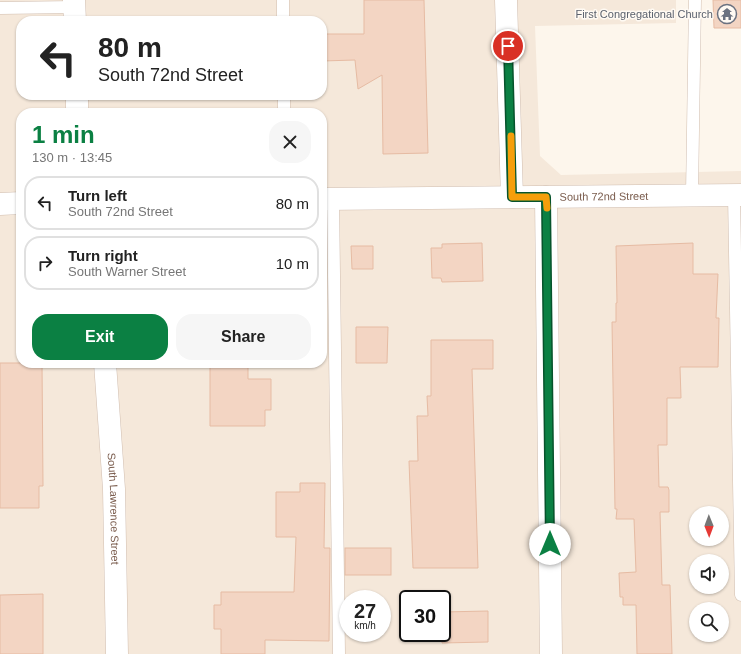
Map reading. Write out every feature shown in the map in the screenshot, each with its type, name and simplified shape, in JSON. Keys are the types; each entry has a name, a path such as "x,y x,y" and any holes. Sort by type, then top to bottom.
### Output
{"street":[{"path":"506,0 512,197"},
{"name":"South 72nd Street","path":"327,199 738,195"},
{"path":"546,197 551,654"},
{"path":"0,204 16,203"},
{"name":"South Lawrence Street","path":"105,368 114,488 117,654"}],"lane":[{"path":"283,0 283,16"},
{"path":"692,195 695,0"},
{"path":"0,8 75,9"},
{"path":"738,195 741,596"},
{"path":"327,199 339,654"}],"shaded area":[{"path":"0,0 676,0 676,23 535,26 540,156 561,175 741,171 741,654 0,654"}],"building":[{"path":"364,0 424,0 428,153 383,154 382,75 358,89 355,60 327,61 327,34 364,34"},
{"name":"First Congregational Church","path":"713,0 741,0 741,28 714,28"},
{"path":"482,243 483,281 442,282 441,278 432,278 431,248 442,248 442,244"},
{"path":"693,243 693,274 718,274 716,318 719,318 718,367 680,367 681,398 667,398 667,445 658,445 659,487 668,487 669,490 669,512 660,512 662,585 670,585 672,654 637,654 636,605 623,605 623,597 620,597 619,573 636,572 634,519 616,519 617,509 615,509 612,322 616,322 617,303 616,246"},
{"path":"351,246 373,246 373,269 352,269"},
{"path":"356,327 388,327 387,363 356,363"},
{"path":"431,340 493,340 493,369 472,369 478,568 413,568 409,461 418,461 417,416 428,416 427,396 431,396"},
{"path":"0,363 16,363 16,368 42,368 43,486 39,486 39,508 0,508"},
{"path":"210,368 248,368 248,379 271,379 271,410 265,410 265,426 210,426"},
{"path":"300,483 325,483 324,548 330,548 329,641 265,640 265,654 221,654 221,629 214,629 214,605 221,605 221,592 294,592 296,537 276,537 276,492 300,492"},
{"path":"345,548 391,548 391,575 345,575"},
{"path":"43,594 43,654 0,654 0,595"},
{"path":"488,611 488,642 442,643 451,642 451,612"}],"slow traffic":[{"path":"511,136 512,197 546,197 547,208"}],"place":[{"name":"First Congregational Church","path":"727,14"}],"route":[{"path":"508,46 512,197 546,197 548,244 550,544"}]}
